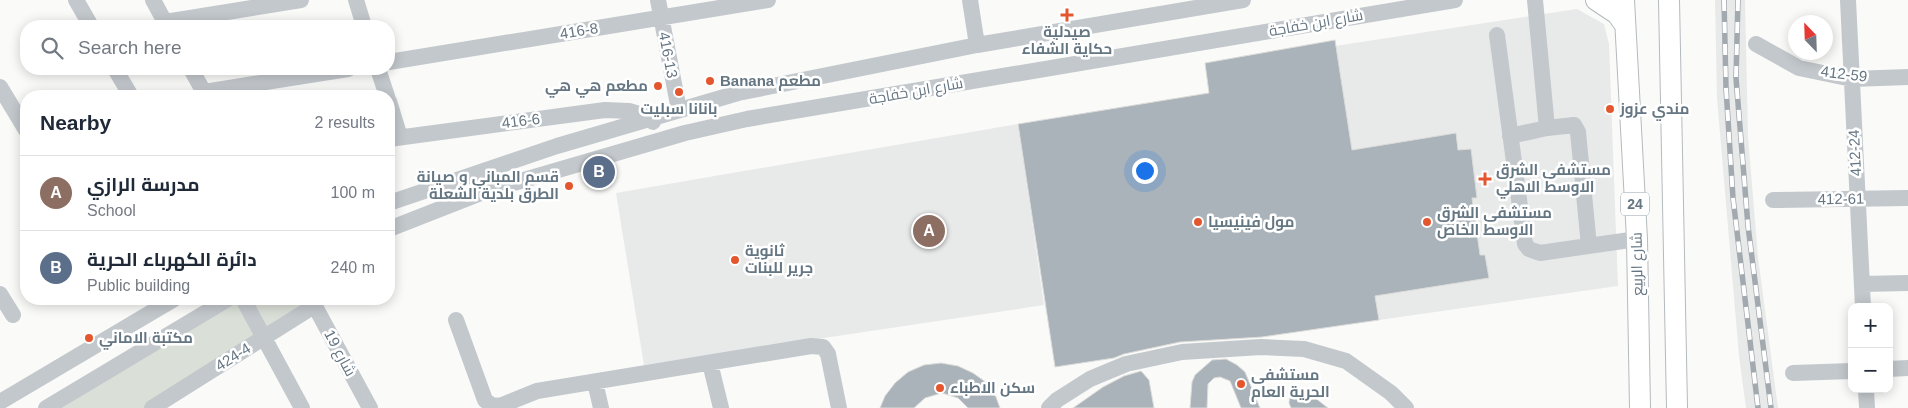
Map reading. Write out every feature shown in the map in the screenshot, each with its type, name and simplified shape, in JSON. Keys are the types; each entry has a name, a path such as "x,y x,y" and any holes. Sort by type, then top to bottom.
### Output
{"main road":[{"path":"1596,0 1617,14 1625,25"},
{"name":"شارع الربيع","path":"1624,0 1637,239 1640,408"},
{"path":"1669,0 1677,408"}],"street":[{"path":"76,0 88,20"},
{"path":"153,0 164,20"},
{"path":"188,20 301,0"},
{"path":"356,0 362,20"},
{"name":"416-13","path":"658,0 679,110"},
{"name":"416-8","path":"395,61 768,0"},
{"path":"970,0 977,45"},
{"path":"395,201 494,166 738,94 977,45 1243,0"},
{"name":"شارع ابن خفاجة","path":"395,227 486,191 692,131 747,119 1455,0"},
{"path":"1535,0 1547,128"},
{"name":"412-24","path":"1848,0 1863,303"},
{"path":"1497,35 1525,244 1528,249 1540,253 1637,239"},
{"name":"412-59","path":"1756,44 1798,68 1852,78 1908,77"},
{"path":"119,75 127,90"},
{"path":"194,75 203,90"},
{"path":"228,90 314,75"},
{"path":"380,75 385,90"},
{"path":"0,87 20,120"},
{"name":"416-6","path":"395,138 605,110 629,111 652,118"},
{"path":"652,118 660,141"},
{"path":"1510,136 1547,128 1574,125 1578,132 1589,246"},
{"name":"412-61","path":"1773,200 1908,198"},
{"path":"1862,284 1908,283"},
{"path":"0,294 13,315"},
{"path":"0,402 164,305"},
{"path":"46,408 218,305"},
{"path":"246,305 302,408"},
{"name":"424-4","path":"152,408 264,337 308,305"},
{"name":"شارع 19","path":"314,305 370,408"},
{"path":"456,320 485,400 491,405 500,406 537,391 811,346 823,348 828,354 839,408"},
{"path":"1049,408 1057,400 1090,379 1126,364 1182,352 1261,347 1304,349 1346,361 1391,392 1406,408"},
{"path":"710,363 721,408"},
{"path":"1893,369 1908,368"},
{"path":"1793,373 1848,371"},
{"path":"595,382 600,408"},
{"path":"1866,393 1867,408"}],"shaded area":[{"path":"1715,0 1745,0 1748,136 1758,257 1778,408 1746,408 1739,356 1717,98"},
{"name":"مستشفى الشرق الاوسط الاهلي","path":"1577,9 1604,24 1609,44 1618,286 1379,320 1335,46"},
{"path":"1018,124 1044,305 644,365 616,193"},
{"path":"231,305 307,305 146,408 61,408"}],"building":[{"name":"مول فينيسيا","path":"1335,40 1352,150 1456,133 1458,150 1471,149 1477,198 1472,198 1480,255 1485,255 1489,278 1375,296 1379,320 1262,337 1180,342 1124,354 1114,358 1055,367 1018,124 1209,93 1205,63"},
{"name":"مستشفى الحرية العام","path":"1226,359 1245,372 1260,408 1241,408 1230,381 1220,377 1214,378 1208,384 1207,408 1190,408 1192,382 1195,375 1212,360"},
{"name":"سكن الاطباء","path":"941,363 958,366 973,373 987,383 996,397 1000,408 968,408 958,398 942,393 925,398 914,408 880,408 885,396 895,383 908,372 924,365"},
{"path":"1141,371 1149,380 1154,408 1073,408 1103,387 1124,376"},
{"name":"مستشفى الحرية العام","path":"1299,389 1305,390 1328,408 1291,408 1289,403 1290,395"}],"railway":[{"path":"1724,0 1726,88 1733,198 1758,408"},
{"path":"1738,0 1736,78 1748,226 1771,408"}],"place":[{"name":"صيدلية حكاية الشفاء","path":"1067,15"},
{"name":"Banana مطعم","path":"710,81"},
{"name":"مطعم هي هي","path":"658,86"},
{"name":"بانانا سبليت","path":"679,92"},
{"name":"مندي عزوز","path":"1610,109"},
{"name":"دائرة الكهرباء الحرية","path":"599,172"},
{"name":"مستشفى الشرق الاوسط الاهلي","path":"1485,179"},
{"name":"قسم المباني و صيانة الطرق بلدية الشعلة","path":"569,186"},
{"name":"مول فينيسيا","path":"1198,222"},
{"name":"مستشفى الشرق الاوسط الخاص","path":"1427,222"},
{"name":"مدرسة الرازي","path":"929,231"},
{"name":"ثانوية جرير للبنات","path":"735,260"},
{"name":"مكتبة الاماني","path":"89,338"},
{"name":"مستشفى الحرية العام","path":"1241,384"},
{"name":"سكن الاطباء","path":"940,388"}]}
